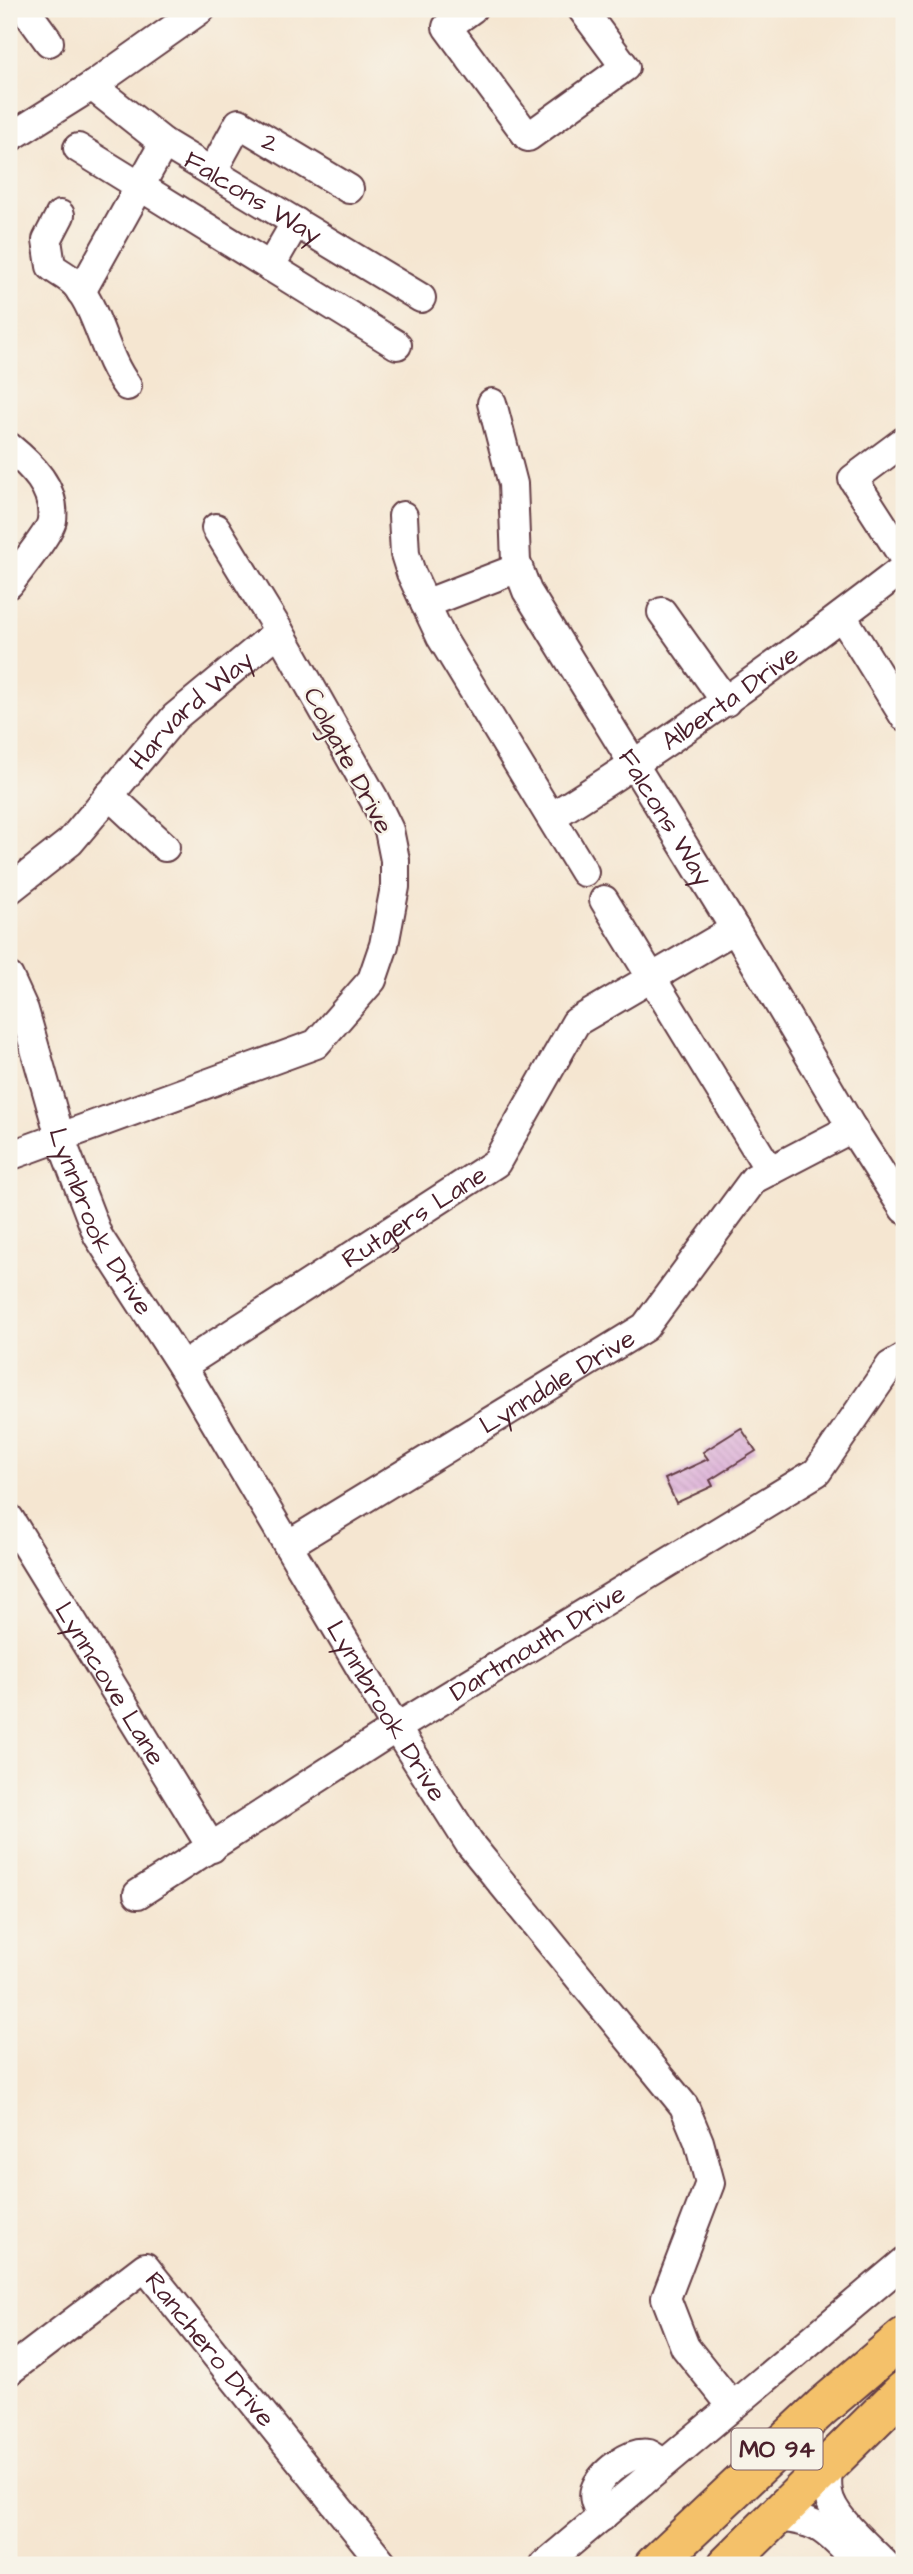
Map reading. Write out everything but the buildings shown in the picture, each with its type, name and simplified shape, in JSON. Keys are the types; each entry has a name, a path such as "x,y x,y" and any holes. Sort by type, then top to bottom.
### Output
{"highway":[{"name":"MO 94","path":"654,2565 822,2407 904,2337"},
{"name":"MO 94","path":"727,2565 904,2390"}],"street":[{"path":"25,9 49,41"},
{"path":"9,138 92,86 201,9"},
{"path":"472,9 447,27 528,137 625,67 582,9"},
{"name":"Falcons Way","path":"92,86 164,143 421,298"},
{"name":"2","path":"212,172 239,123 349,189"},
{"path":"81,292 164,143"},
{"path":"78,148 397,345"},
{"path":"60,215 47,240 47,254 51,266 68,277 81,292 109,357 127,386"},
{"path":"270,267 296,222"},
{"name":"Falcons Way","path":"492,402 513,484 516,562 527,591 735,929 852,1128 904,1209"},
{"path":"904,441 853,479 904,558"},
{"path":"9,447 39,475 50,497 52,522 9,584"},
{"path":"403,516 405,554 441,637 583,872"},
{"name":"Colgate Drive","path":"9,1156 316,1044 372,980 384,945 395,887 395,860 389,830 279,631 216,528"},
{"path":"425,604 518,568"},
{"name":"Alberta Drive","path":"551,817 635,766 726,702 904,568"},
{"path":"662,612 726,702"},
{"path":"842,616 904,716"},
{"name":"Harvard Way","path":"9,890 70,842 175,717 279,631"},
{"name":"Harvard Way","path":"109,795 165,847"},
{"path":"604,900 770,1171"},
{"name":"Rutgers Lane","path":"182,1366 496,1163 576,1022 735,929"},
{"name":"Lynnbrook Drive","path":"9,977 24,1010 60,1137 98,1236 182,1366 396,1728 469,1843 684,2106 699,2142 710,2182 666,2298 685,2347 732,2406"},
{"name":"Lynndale Drive","path":"288,1545 645,1327 754,1179 852,1128"},
{"name":"Dartmouth Drive","path":"138,1894 396,1728 817,1472 890,1366 904,1358"},
{"name":"Lynncove Lane","path":"9,1518 212,1848"},
{"path":"544,2565 904,2262"},
{"name":"Ranchero Drive","path":"9,2371 145,2267 384,2565"},
{"path":"828,2464 828,2493 839,2516 887,2565"},
{"path":"774,2518 793,2519 822,2527 860,2565"}]}
